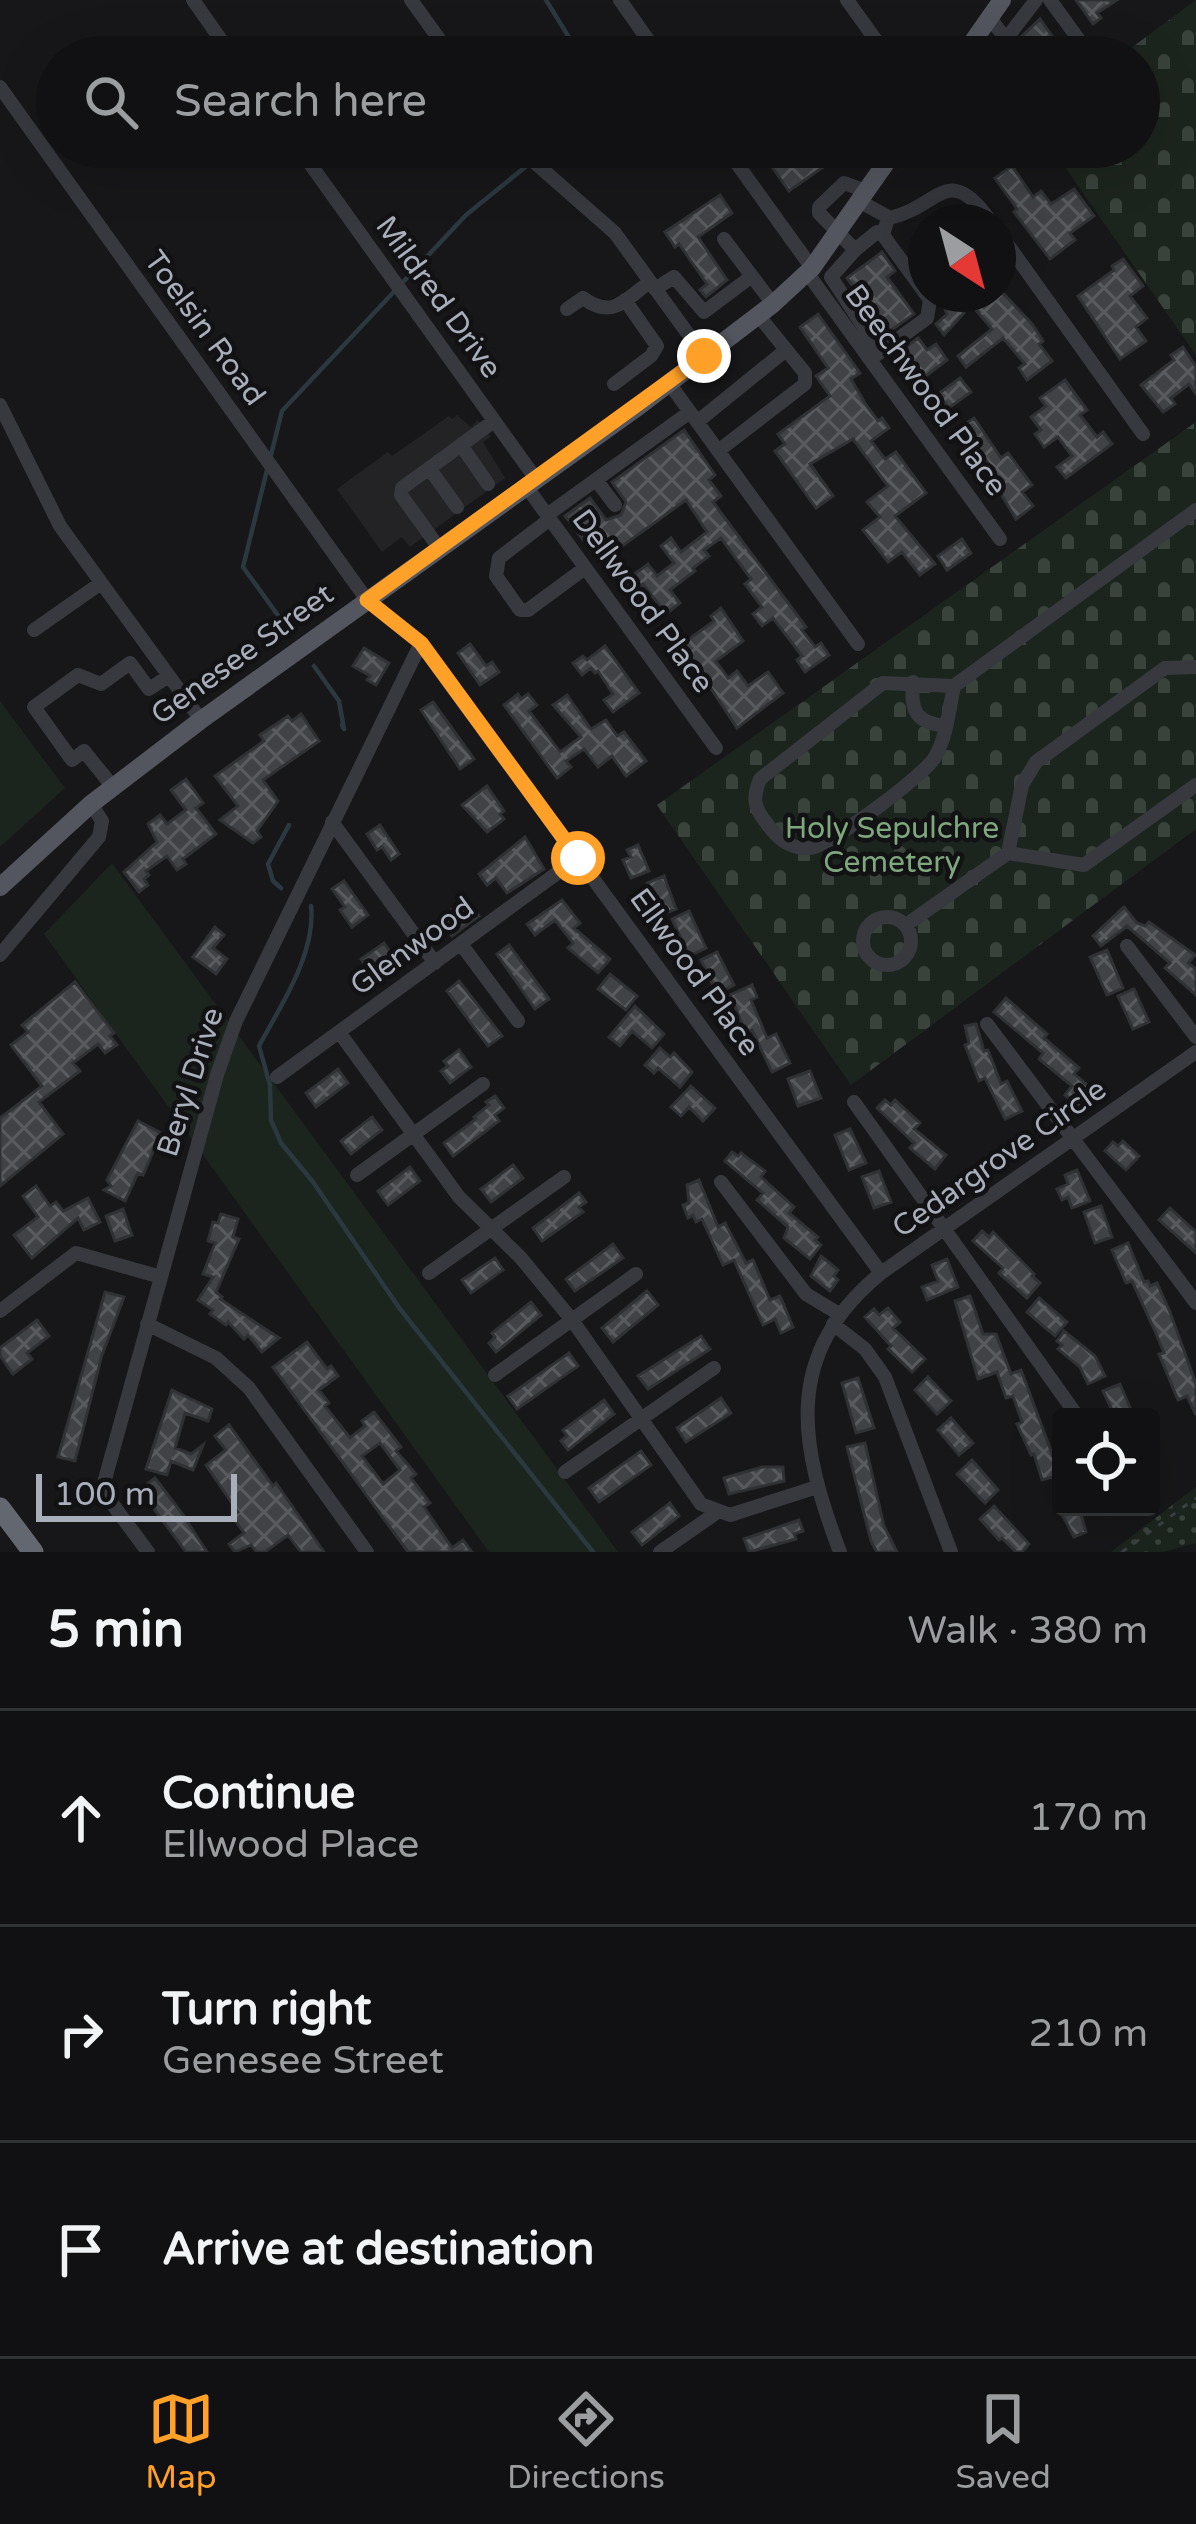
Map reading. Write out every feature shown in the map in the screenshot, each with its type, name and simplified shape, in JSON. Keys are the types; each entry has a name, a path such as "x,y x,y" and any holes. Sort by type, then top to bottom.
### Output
{"highway":[{"path":"0,1508 32,1552"}],"main road":[{"path":"977,36 1002,0"},
{"name":"Genesee Street","path":"0,887 91,804 200,720 766,309 810,271 882,168"}],"street":[{"path":"193,0 218,36"},
{"path":"411,0 437,36"},
{"path":"620,0 646,36"},
{"path":"847,0 873,36"},
{"path":"1008,36 1036,0"},
{"path":"1050,0 1076,36"},
{"path":"990,18 1004,36"},
{"name":"Toelsin Road","path":"0,87 36,137"},
{"name":"Toelsin Road","path":"58,168 367,600"},
{"name":"Mildred Drive","path":"313,168 494,421 531,483"},
{"path":"541,168 615,233 704,356"},
{"name":"Beechwood Place","path":"740,168 1000,539"},
{"path":"854,250 819,214 819,207 844,183 888,218"},
{"path":"918,204 934,194 955,190 979,204"},
{"path":"888,218 908,210"},
{"path":"883,235 888,218"},
{"path":"878,232 883,235 930,300 927,318 875,356 831,277 854,250 878,232"},
{"path":"718,451 805,384 805,373 786,350 752,276 724,239"},
{"path":"1016,256 1143,434"},
{"path":"567,310 583,298 599,310 609,310 674,277 704,312 752,276"},
{"path":"614,384 657,346 625,300"},
{"path":"585,568 528,610 520,610 496,576 500,558 596,480 786,350"},
{"path":"633,370 652,396"},
{"path":"669,383 858,644"},
{"path":"0,405 59,526 200,720"},
{"path":"439,548 401,495 402,488 494,421"},
{"path":"0,445 16,434"},
{"path":"460,445 488,484"},
{"path":"429,468 457,507"},
{"path":"596,480 615,506"},
{"name":"Dellwood Place","path":"531,483 549,517 716,748"},
{"path":"954,686 935,758 915,781 815,849 778,839 755,808 760,779 883,683 954,686 1196,510"},
{"path":"34,630 100,583"},
{"name":"Ellwood Place","path":"367,600 421,643 881,1273"},
{"name":"Beryl Drive","path":"148,1552 102,1490 217,1075 236,1021 421,643"},
{"path":"113,787 85,751 72,760 34,707 78,675 101,684 130,663 149,689 169,676"},
{"path":"906,925 1008,853 1022,785 1036,762 1165,668 1196,667"},
{"path":"913,682 915,716 928,724 946,726"},
{"path":"1008,853 1084,865 1196,785"},
{"path":"0,955 99,837 102,821 91,804"},
{"path":"332,822 434,963"},
{"name":"Glenwood","path":"277,1078 578,858"},
{"path":"461,944 518,1021"},
{"path":"1126,946 1196,1037"},
{"path":"987,1024 1196,1303"},
{"path":"339,1032 459,1197 572,1320 701,1504 730,1515 817,1487"},
{"name":"Cedargrove Circle","path":"840,1552 817,1487 806,1434 814,1362 836,1319 881,1273 1196,1052"},
{"path":"358,1175 483,1084"},
{"path":"854,1102 1072,1408"},
{"path":"429,1274 564,1177"},
{"path":"721,1182 806,1294 865,1349 885,1377 951,1552"},
{"path":"0,1311 76,1253 160,1277"},
{"path":"495,1375 635,1274"},
{"path":"147,1324 216,1358 249,1388 367,1552"},
{"path":"565,1472 714,1368"},
{"path":"660,1552 719,1511"}],"path":[{"path":"1122,1552 1196,1498"}],"shaded area":[{"path":"457,415 471,427 478,420 491,437 483,442 505,478 410,547 402,537 382,552 337,489 388,452 392,456"}],"green space":[{"path":"1196,0 1196,355 1066,168 1160,168 1160,36 1147,36"},
{"name":"Holy Sepulchre Cemetery","path":"1196,422 1196,829 851,1085 657,805"},
{"path":"0,701 65,788 0,847"},
{"path":"112,863 618,1552 489,1552 44,934"},
{"path":"1196,1487 1196,1543 1163,1552 1111,1552 1160,1516"}],"building":[{"path":"1076,0 1117,0 1097,13 1101,18 1093,24"},
{"path":"1040,19 1052,36 1022,36"},
{"path":"773,168 822,168 789,191"},
{"path":"1009,168 1033,197 1041,191 1051,204 1074,189 1094,216 1070,233 1075,240 1050,259 1016,215 995,178"},
{"path":"720,195 732,213 698,237 727,280 706,297 700,290 707,284 665,232"},
{"path":"882,252 895,271 887,277 908,312 914,314 887,333 847,278"},
{"path":"1123,259 1143,286 1130,296 1147,318 1136,327 1146,341 1120,359 1078,296"},
{"path":"1016,307 1032,324 1052,361 1027,380 1019,368 1025,364 1003,338 966,367 958,356 992,329 978,312 1016,312"},
{"path":"964,313 944,335 936,324 947,314"},
{"path":"818,314 860,373 851,379 866,405 889,428 871,441 885,459 896,452 926,493 895,516 935,564 920,575 902,552 888,562 863,530 880,517 867,502 888,486 853,439 810,464 833,496 816,508 775,451 785,444 778,434 830,396 816,376 828,368 800,327"},
{"path":"918,338 927,350 936,344 947,360 922,379 902,350"},
{"path":"1183,347 1196,367 1196,394 1189,384 1171,398 1175,404 1163,412 1141,385 1174,360 1171,355"},
{"path":"960,378 971,392 949,408 938,394"},
{"path":"1065,380 1087,410 1080,415 1097,437 1103,432 1112,444 1066,478 1057,467 1072,456 1058,437 1044,447 1035,434 1041,430 1031,417 1046,406 1040,398"},
{"path":"974,418 1001,458 1008,453 1032,485 1022,492 1033,506 1016,519 986,469 990,466 974,443 969,446 961,435 966,432 962,426"},
{"path":"684,430 715,475 709,480 721,496 713,502 806,627 802,630 815,647 821,643 829,655 805,672 797,660 802,656 773,618 762,626 753,614 762,607 745,584 751,579 721,538 704,550 709,556 695,571 670,590 680,603 666,614 643,584 633,592 625,581 648,564 657,576 674,563 661,546 671,538 681,552 707,532 686,500 600,562 565,516 590,498 606,520 621,515 626,502 612,482"},
{"path":"962,539 971,553 947,570 938,556"},
{"path":"721,608 743,641 716,661 728,678 737,671 748,686 768,672 783,693 737,728 689,655 686,658 678,647 714,621 711,616"},
{"path":"470,644 486,666 492,662 499,672 480,685 458,653"},
{"path":"605,646 639,693 613,712 604,700 613,694 598,671 591,668 582,675 573,663 583,656 587,660"},
{"path":"364,648 389,663 376,685 353,666"},
{"path":"518,694 521,699 528,694 537,705 529,711 560,752 581,737 553,705 567,695 591,729 606,720 617,736 624,732 646,761 626,776 612,756 598,767 584,749 566,761 571,767 557,778 504,705"},
{"path":"433,702 474,759 460,769 421,710"},
{"path":"301,714 319,741 263,780 278,801 257,831 261,837 253,843 220,820 238,806 215,776 264,741 260,735 288,716 292,721"},
{"path":"186,779 203,803 196,808 216,834 183,859 186,864 177,870 167,856 146,871 148,885 139,892 124,872 157,842 148,824 160,815 167,824 186,810 171,790"},
{"path":"487,786 504,811 500,814 504,819 487,832 462,805"},
{"path":"380,825 399,854 391,860 367,834"},
{"path":"525,837 544,869 507,893 496,878 487,885 479,874"},
{"path":"638,845 649,871 631,878 623,860 631,857 627,850"},
{"path":"664,876 676,909 659,916 647,883"},
{"path":"344,881 368,915 352,927 332,889"},
{"path":"562,900 580,923 574,928 610,959 598,973 568,948 573,943 555,920 535,935 527,924"},
{"path":"460,903 464,908 470,904 479,916 452,936 439,919"},
{"path":"1124,907 1137,923 1145,926 1149,922 1195,955 1188,963 1196,969 1196,995 1165,968 1170,963 1127,926 1101,946 1093,936"},
{"path":"689,911 706,948 689,956 672,919"},
{"path":"215,927 224,935 213,948 227,959 216,974 193,957"},
{"path":"384,943 397,962 375,978 361,959"},
{"path":"509,945 549,999 535,1009 497,954"},
{"path":"1107,950 1123,988 1107,995 1090,957"},
{"path":"717,952 734,985 717,994 701,960"},
{"path":"610,974 637,996 626,1010 598,989"},
{"path":"459,981 502,1036 488,1046 447,991"},
{"path":"75,982 114,1033 110,1036 117,1045 105,1053 98,1044 73,1063 80,1071 39,1102 63,1134 0,1186 0,1118 42,1086 11,1045 28,1032 22,1025"},
{"path":"752,985 757,997 751,1000 767,1038 776,1034 790,1063 772,1072 752,1030 746,1033 730,995"},
{"path":"1134,989 1149,1022 1133,1029 1118,996"},
{"path":"1006,998 1079,1068 1074,1074 1098,1094 1090,1105 1084,1101 1079,1107 1065,1095 1072,1086 1039,1059 1043,1053 994,1012"},
{"path":"635,1006 664,1034 652,1048 632,1031 620,1046 609,1037"},
{"path":"976,1024 1001,1084 1007,1081 1022,1111 1005,1119 985,1078 979,1081 965,1045 969,1043 965,1026"},
{"path":"660,1048 670,1057 674,1053 692,1072 680,1087 658,1068 654,1073 645,1065"},
{"path":"459,1050 471,1067 450,1083 441,1071 448,1066 444,1061"},
{"path":"338,1069 348,1083 316,1107 306,1093"},
{"path":"810,1071 821,1098 798,1106 788,1079"},
{"path":"691,1086 715,1108 703,1121 689,1107 681,1116 671,1107"},
{"path":"495,1096 504,1108 495,1115 499,1121 453,1156 444,1143 476,1119"},
{"path":"885,1100 891,1105 895,1100 920,1123 914,1129 946,1155 935,1169 910,1148 914,1143 877,1108"},
{"path":"372,1117 382,1130 351,1154 341,1141"},
{"path":"138,1121 161,1133 143,1175 138,1173 125,1201 104,1190 111,1186 107,1180"},
{"path":"850,1129 866,1163 849,1170 835,1135"},
{"path":"1123,1141 1139,1156 1126,1170 1105,1151 1113,1142 1118,1146"},
{"path":"732,1152 741,1153 765,1171 761,1177 794,1207 789,1213 818,1237 815,1240 821,1245 810,1259 784,1238 788,1227 757,1200 763,1193 725,1161"},
{"path":"513,1165 523,1178 491,1202 481,1189"},
{"path":"410,1167 420,1181 388,1205 378,1191"},
{"path":"1077,1170 1090,1201 1072,1208 1068,1197 1062,1200 1057,1189 1068,1184 1065,1175"},
{"path":"879,1171 891,1202 874,1208 862,1177"},
{"path":"699,1180 718,1227 725,1223 746,1263 753,1260 770,1300 780,1296 793,1327 781,1333 775,1319 763,1325 734,1260 723,1265 702,1219 688,1218 683,1205 689,1203 687,1185"},
{"path":"36,1186 50,1206 56,1202 63,1211 88,1198 100,1222 84,1230 78,1218 32,1258 14,1235 38,1217 23,1196"},
{"path":"579,1193 586,1202 579,1207 583,1212 542,1241 533,1228"},
{"path":"1101,1206 1112,1237 1095,1243 1084,1212"},
{"path":"1170,1208 1196,1232 1196,1253 1159,1220"},
{"path":"123,1209 132,1235 115,1241 106,1216"},
{"path":"221,1214 238,1219 233,1237 239,1239 216,1292 279,1338 262,1352 248,1335 244,1339 198,1300 213,1277 203,1274 215,1243 208,1241 213,1222 218,1223"},
{"path":"982,1231 989,1237 993,1232 1034,1274 1040,1283 1027,1298 973,1241"},
{"path":"1128,1243 1144,1282 1157,1283 1170,1312 1196,1384 1196,1415 1187,1396 1178,1400 1155,1331 1112,1250"},
{"path":"613,1244 623,1258 575,1291 566,1279"},
{"path":"821,1256 838,1270 830,1291 811,1276"},
{"path":"495,1258 503,1270 471,1293 462,1280"},
{"path":"947,1259 958,1287 927,1300 922,1287 938,1281 932,1265"},
{"path":"647,1291 658,1305 613,1342 602,1328"},
{"path":"105,1292 124,1297 102,1355 75,1461 58,1457"},
{"path":"970,1296 983,1334 996,1334 1011,1374 1021,1370 1052,1453 1052,1477 1042,1480 1017,1424 1022,1422 1013,1396 1006,1398 997,1372 978,1379 955,1301"},
{"path":"1039,1298 1067,1322 1055,1336 1027,1312"},
{"path":"531,1302 541,1315 496,1352 489,1343 495,1337 492,1333"},
{"path":"888,1308 900,1322 893,1328 925,1359 912,1372 865,1317 874,1309 879,1315"},
{"path":"37,1320 49,1336 27,1353 32,1359 13,1374 0,1348"},
{"path":"1064,1331 1095,1356 1105,1376 1088,1384 1080,1367 1058,1349"},
{"path":"701,1336 710,1349 648,1389 638,1376"},
{"path":"307,1342 338,1376 319,1390 329,1403 325,1406 350,1438 374,1412 401,1447 396,1451 416,1474 411,1478 430,1503 424,1507 452,1548 463,1540 472,1552 408,1552 273,1367","holes":["380,1443 400,1470 383,1484 362,1456"]},
{"path":"569,1353 578,1366 517,1409 508,1396"},
{"path":"928,1377 951,1401 937,1414 915,1390"},
{"path":"858,1378 874,1428 856,1433 842,1383"},
{"path":"1120,1384 1130,1408 1111,1408 1103,1391"},
{"path":"172,1390 212,1409 208,1421 185,1413 175,1448 191,1454 203,1445 193,1470 171,1461 167,1475 146,1469"},
{"path":"721,1398 731,1413 686,1442 677,1428"},
{"path":"604,1400 614,1414 568,1450 561,1441 567,1436 563,1430"},
{"path":"951,1418 973,1443 959,1455 938,1430"},
{"path":"229,1425 324,1552 301,1552 288,1535 265,1552 251,1545 235,1552 229,1544 244,1533 232,1516 238,1512 206,1465 226,1450 215,1436"},
{"path":"865,1443 884,1526 897,1552 877,1552 871,1541 847,1447"},
{"path":"641,1451 651,1465 599,1502 589,1488"},
{"path":"972,1460 998,1490 985,1503 957,1474"},
{"path":"762,1467 783,1467 784,1481 729,1494 724,1478"},
{"path":"155,1478 207,1552 186,1552 140,1490"},
{"path":"670,1503 679,1516 642,1545 632,1532"},
{"path":"994,1506 1029,1544 1022,1552 999,1540 980,1519"},
{"path":"1063,1516 1082,1516 1086,1532 1074,1537"},
{"path":"799,1520 803,1531 794,1534 796,1539 749,1552 744,1539"}],"waterway":[{"path":"546,0 568,36"},
{"path":"270,459 282,411 466,215 524,168"},
{"path":"267,470 243,567 290,632"},
{"path":"314,666 339,701 344,729 342,725"},
{"path":"281,888 273,881 268,864 289,825"},
{"path":"311,906 303,961 259,1046 270,1085 271,1120 281,1143 400,1309 593,1552"}],"route":[{"path":"578,858 421,643 367,600 704,356"}]}
